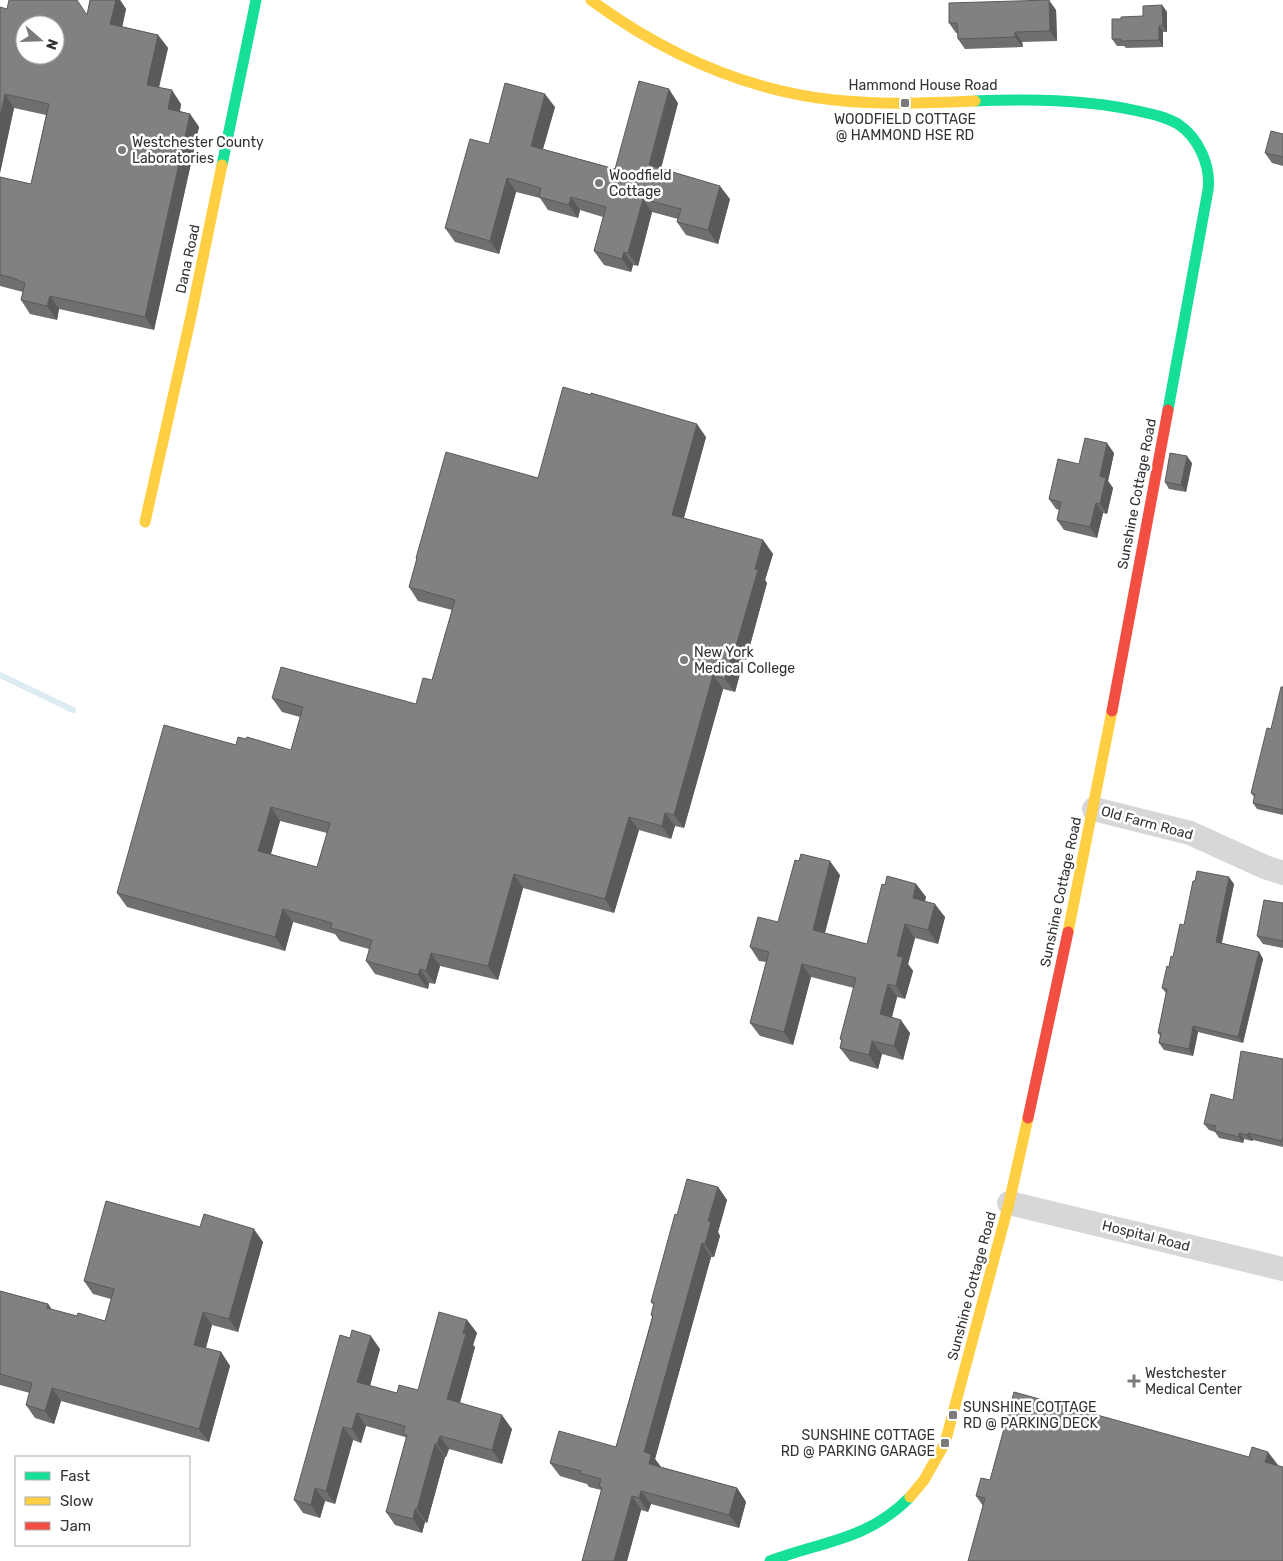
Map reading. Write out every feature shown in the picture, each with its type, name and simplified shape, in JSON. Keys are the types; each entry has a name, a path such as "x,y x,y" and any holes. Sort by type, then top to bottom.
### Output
{"street":[{"name":"Dana Road","path":"145,522 191,316 256,0"},
{"name":"Hammond House Road","path":"591,0 617,20 672,52 710,70 791,93 845,102 1078,101 1132,109 1162,118 1184,128"},
{"name":"Sunshine Cottage Road","path":"770,1561 782,1556 831,1544 886,1520 900,1508 925,1480 945,1443 1009,1203 1094,809 1206,206 1208,176 1200,150 1184,128"},
{"name":"Old Farm Road","path":"1094,809 1190,833 1265,867 1283,873"},
{"name":"Hospital Road","path":"1009,1203 1283,1269"}],"building":[{"name":"Westchester County Laboratories","path":"9,0 77,0 87,15 90,0 116,0 110,24 158,35 147,85 172,90 168,109 190,114 145,317 50,296 47,306 21,300 25,283 0,275 0,177 31,184 49,104 5,94 0,117 0,7 7,9"},
{"path":"1049,0 1050,31 1015,32 1015,37 958,39 957,23 949,23 949,3"},
{"path":"1162,5 1163,25 1159,26 1159,40 1121,41 1121,39 1112,39 1112,19 1143,16 1143,6"},
{"name":"Woodfield Cottage","path":"639,81 669,89 649,165 720,186 708,230 677,222 681,209 643,199 628,253 624,252 622,259 594,251 606,207 571,197 569,205 539,197 541,188 507,178 490,241 445,228 470,139 489,144 505,83 545,94 531,146 615,169"},
{"path":"1271,131 1283,134 1283,157 1265,153"},
{"path":"563,387 591,395 591,393 697,424 672,515 763,540 755,569 758,570 736,646 734,646 725,679 713,675 674,815 665,813 662,826 629,817 605,899 514,874 488,966 431,953 426,971 420,969 418,975 366,961 372,940 331,928 332,923 283,909 275,937 117,893 164,725 236,745 238,737 246,739 247,737 291,750 303,707 272,698 281,667 416,704 423,678 432,680 455,600 409,587 446,452 538,478","holes":["271,807 330,823 317,867 258,851"]},
{"path":"1085,438 1107,443 1100,476 1106,478 1100,504 1096,503 1090,527 1057,520 1061,502 1049,499 1058,459 1079,464"},
{"path":"1170,453 1187,456 1181,485 1165,482"},
{"path":"1281,687 1283,687 1283,810 1253,803 1255,794 1251,793 1267,728 1271,729"},
{"path":"801,854 830,861 813,930 867,944 882,884 885,885 887,876 916,884 913,898 935,904 928,930 905,924 897,956 903,957 896,986 888,984 880,1014 901,1020 894,1046 872,1041 869,1055 840,1048 842,1039 840,1039 856,978 802,964 784,1032 750,1023 769,952 750,947 758,917 778,922 795,860 799,861"},
{"path":"1197,871 1229,877 1216,942 1259,952 1238,1037 1193,1026 1189,1049 1159,1043 1161,1033 1158,1033 1167,989 1162,988 1167,966 1169,967 1171,956 1173,957 1180,924 1184,925 1193,881 1195,881"},
{"path":"1264,900 1283,903 1283,941 1257,936"},
{"path":"1241,1051 1283,1059 1282,1141 1248,1133 1247,1135 1239,1133 1239,1137 1215,1131 1216,1126 1204,1124 1211,1094 1233,1100"},
{"path":"687,1179 718,1187 708,1221 711,1222 705,1244 702,1243 644,1452 651,1454 649,1464 737,1488 729,1515 641,1491 639,1498 632,1496 614,1561 582,1561 602,1488 599,1486 601,1479 580,1473 581,1471 550,1463 559,1431 616,1447 653,1316 651,1315 654,1303 651,1302 675,1214 677,1215"},
{"path":"106,1201 200,1227 204,1214 254,1229 229,1319 203,1312 194,1345 221,1352 199,1429 52,1388 45,1411 26,1405 32,1383 0,1374 0,1291 48,1304 47,1308 77,1316 78,1313 105,1321 114,1289 84,1281"},
{"path":"439,1312 467,1320 463,1333 466,1334 447,1399 502,1415 492,1450 440,1436 437,1444 435,1444 413,1519 386,1512 407,1435 403,1434 405,1426 357,1413 352,1429 343,1427 326,1491 315,1488 311,1505 294,1500 340,1335 350,1338 352,1330 371,1336 357,1382 397,1393 399,1385 418,1390"},
{"path":"1014,1392 1249,1457 1252,1447 1268,1452 1265,1462 1283,1467 1283,1561 968,1561 985,1498 976,1496 981,1478 990,1480"}],"waterway":[{"path":"0,675 73,710"}],"traffic: fast":[{"path":"222,165 256,0"},
{"path":"975,101 1057,101 1118,107 1154,115 1178,124 1198,145 1208,172 1208,190 1168,410"},
{"path":"770,1561 861,1531 894,1511 910,1497"}],"traffic: slow":[{"path":"591,0 647,37 676,52 706,66 768,88 852,102 975,101"},
{"path":"145,522 191,316 222,165"},
{"path":"1068,932 1112,711"},
{"path":"910,1497 924,1480 945,1443 1009,1203 1028,1118"}],"traffic: jam":[{"path":"1112,711 1168,410"},
{"path":"1028,1118 1068,932"}],"place":[{"name":"WOODFIELD COTTAGE @ HAMMOND HSE RD","path":"905,103"},
{"name":"Westchester County Laboratories","path":"122,150"},
{"name":"Woodfield Cottage","path":"599,183"},
{"name":"New York Medical College","path":"684,660"},
{"name":"Westchester Medical Center","path":"1134,1381"},
{"name":"SUNSHINE COTTAGE RD @ PARKING DECK","path":"953,1415"},
{"name":"SUNSHINE COTTAGE RD @ PARKING GARAGE","path":"945,1443"}]}
